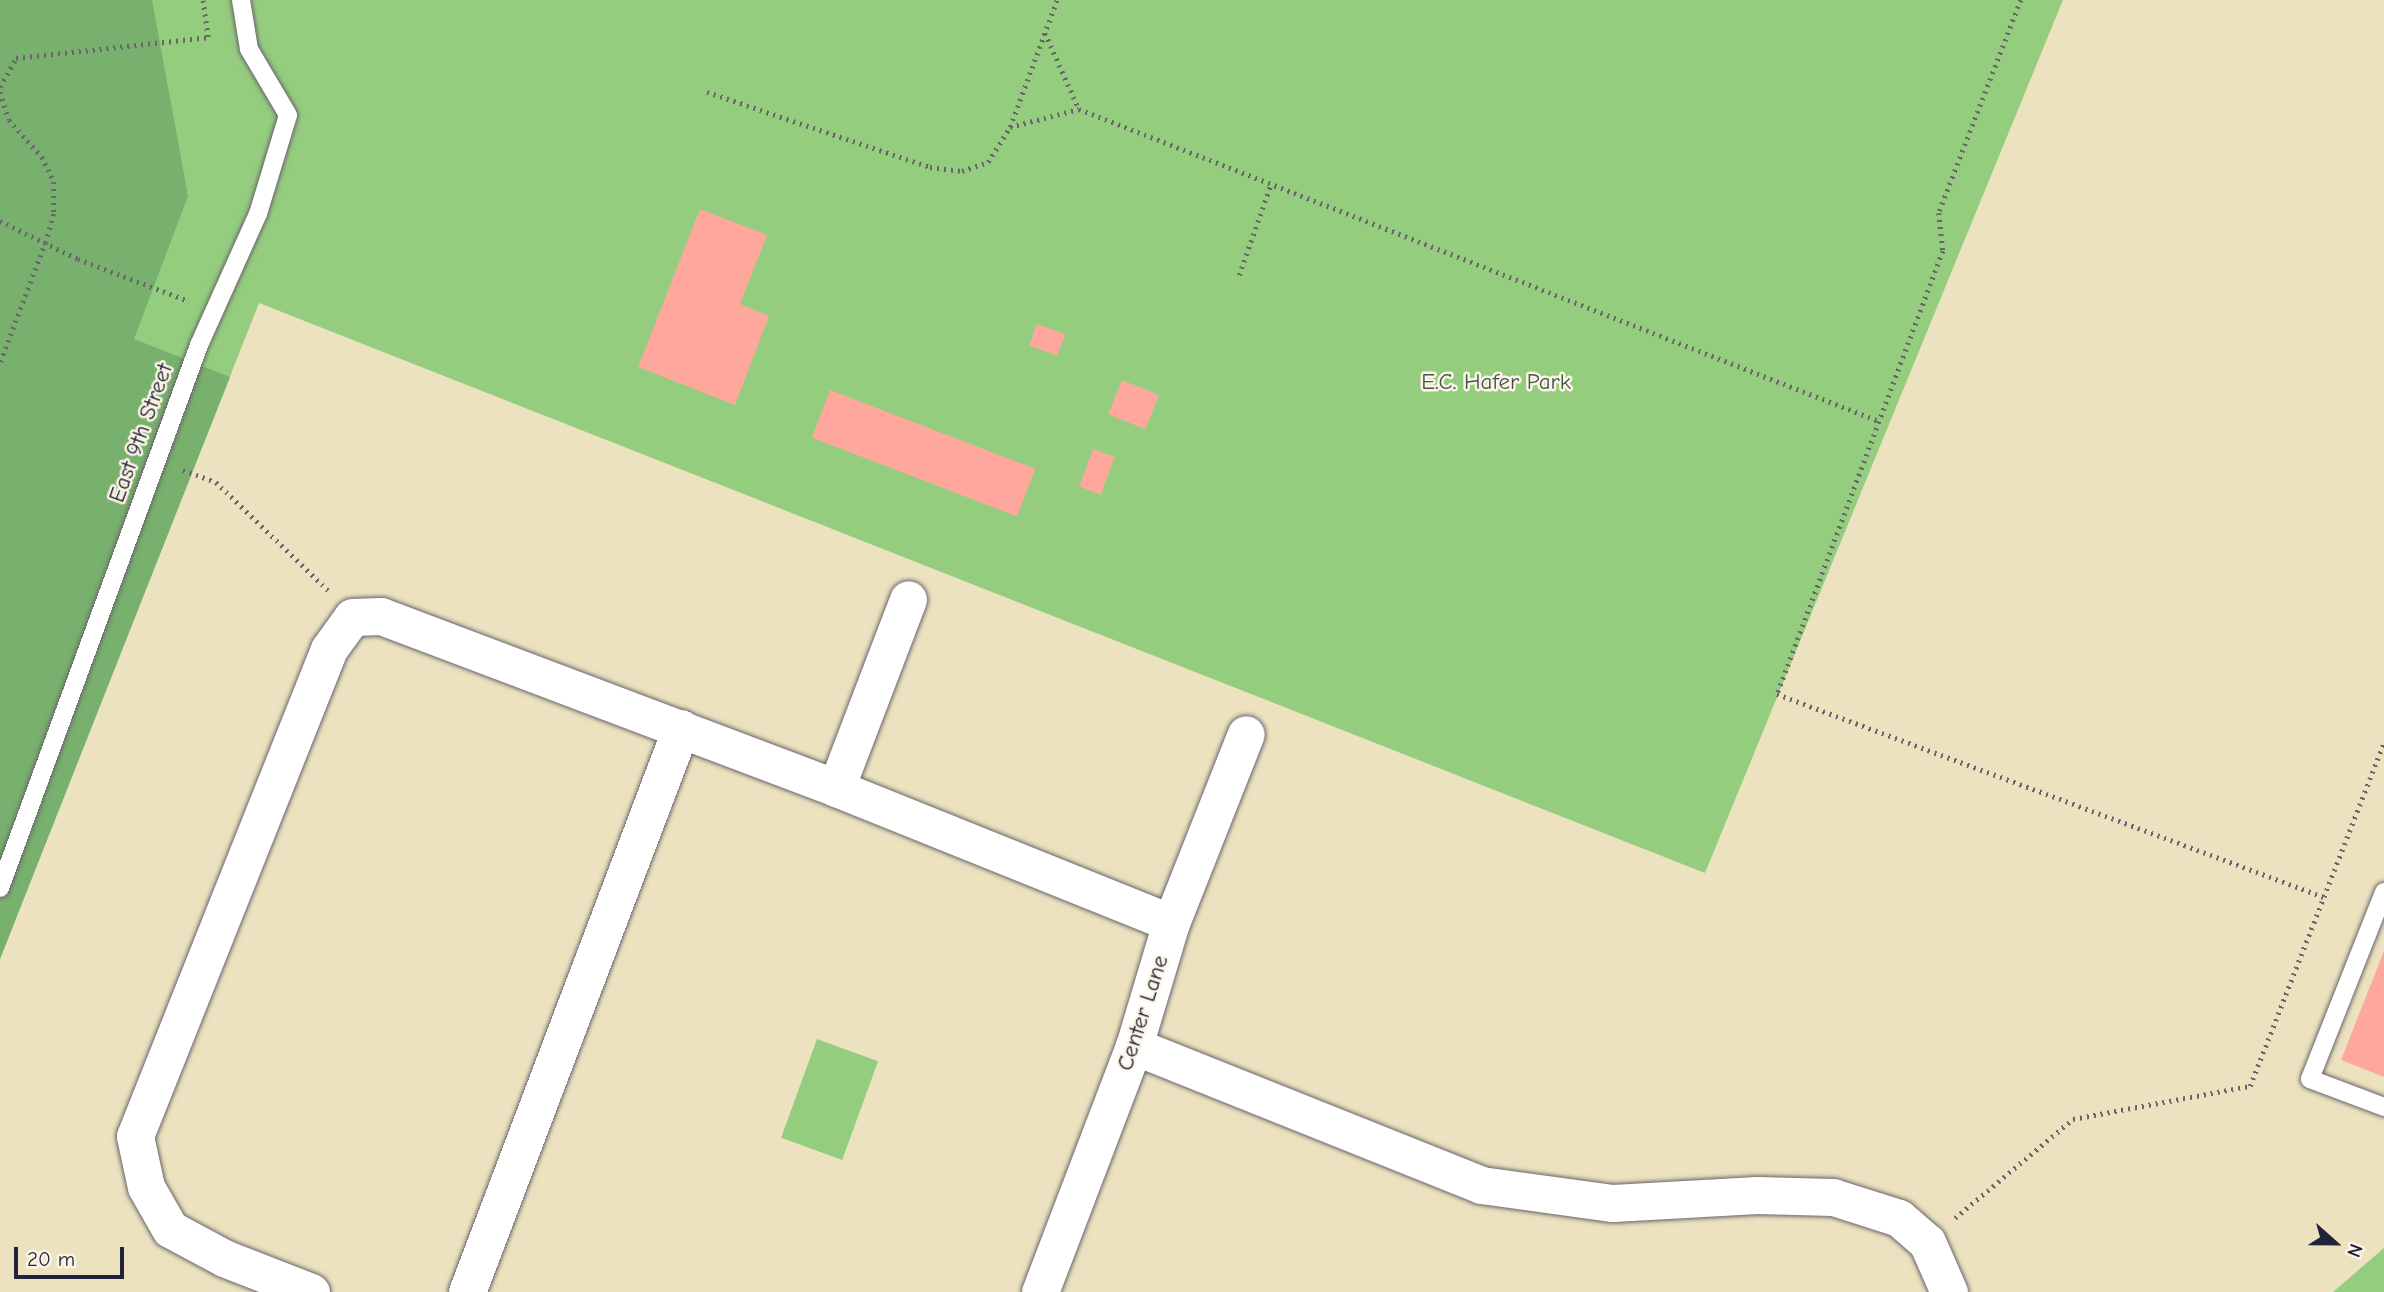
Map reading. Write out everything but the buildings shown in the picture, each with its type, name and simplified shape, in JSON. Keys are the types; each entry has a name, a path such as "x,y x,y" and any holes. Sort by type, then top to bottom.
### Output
{"street":[{"path":"836,788 908,599"},
{"path":"311,1292 223,1258 170,1229 146,1187 135,1136 329,649 352,617 382,616 836,788 1171,923"},
{"path":"467,1292 681,728"},
{"name":"Center Lane","path":"1040,1292 1134,1046 1171,923 1246,734"},
{"path":"1134,1046 1482,1185 1613,1203 1756,1195 1833,1197 1899,1218 1927,1242 1949,1292"}],"lane":[{"name":"East 9th Street","path":"0,888 157,460 215,310 258,214 288,115 249,49 241,0"},
{"path":"2384,892 2310,1079 2384,1107"}],"path":[{"path":"0,364 54,214 54,182 42,157 9,120 0,89 16,58 208,37 203,0"},
{"path":"707,92 930,167 951,170 988,162 1010,127 1056,0"},
{"path":"2021,0 1939,213 1943,251 1777,694 2324,898"},
{"path":"1045,32 1079,109"},
{"path":"1010,127 1079,109 1879,421"},
{"path":"1239,275 1270,184"},
{"path":"0,221 135,282 215,310"},
{"path":"157,460 216,482 308,566 352,617"},
{"path":"1927,1242 2073,1119 2250,1086 2384,743"}],"green space":[{"name":"E.C. Hafer Park","path":"0,0 2063,0 1705,873 259,303 0,959"},
{"path":"0,0 152,0 188,196 134,339 230,377 0,959"},
{"path":"817,1039 878,1061 842,1160 781,1138"},
{"path":"2384,1248 2384,1292 2333,1292"}]}
